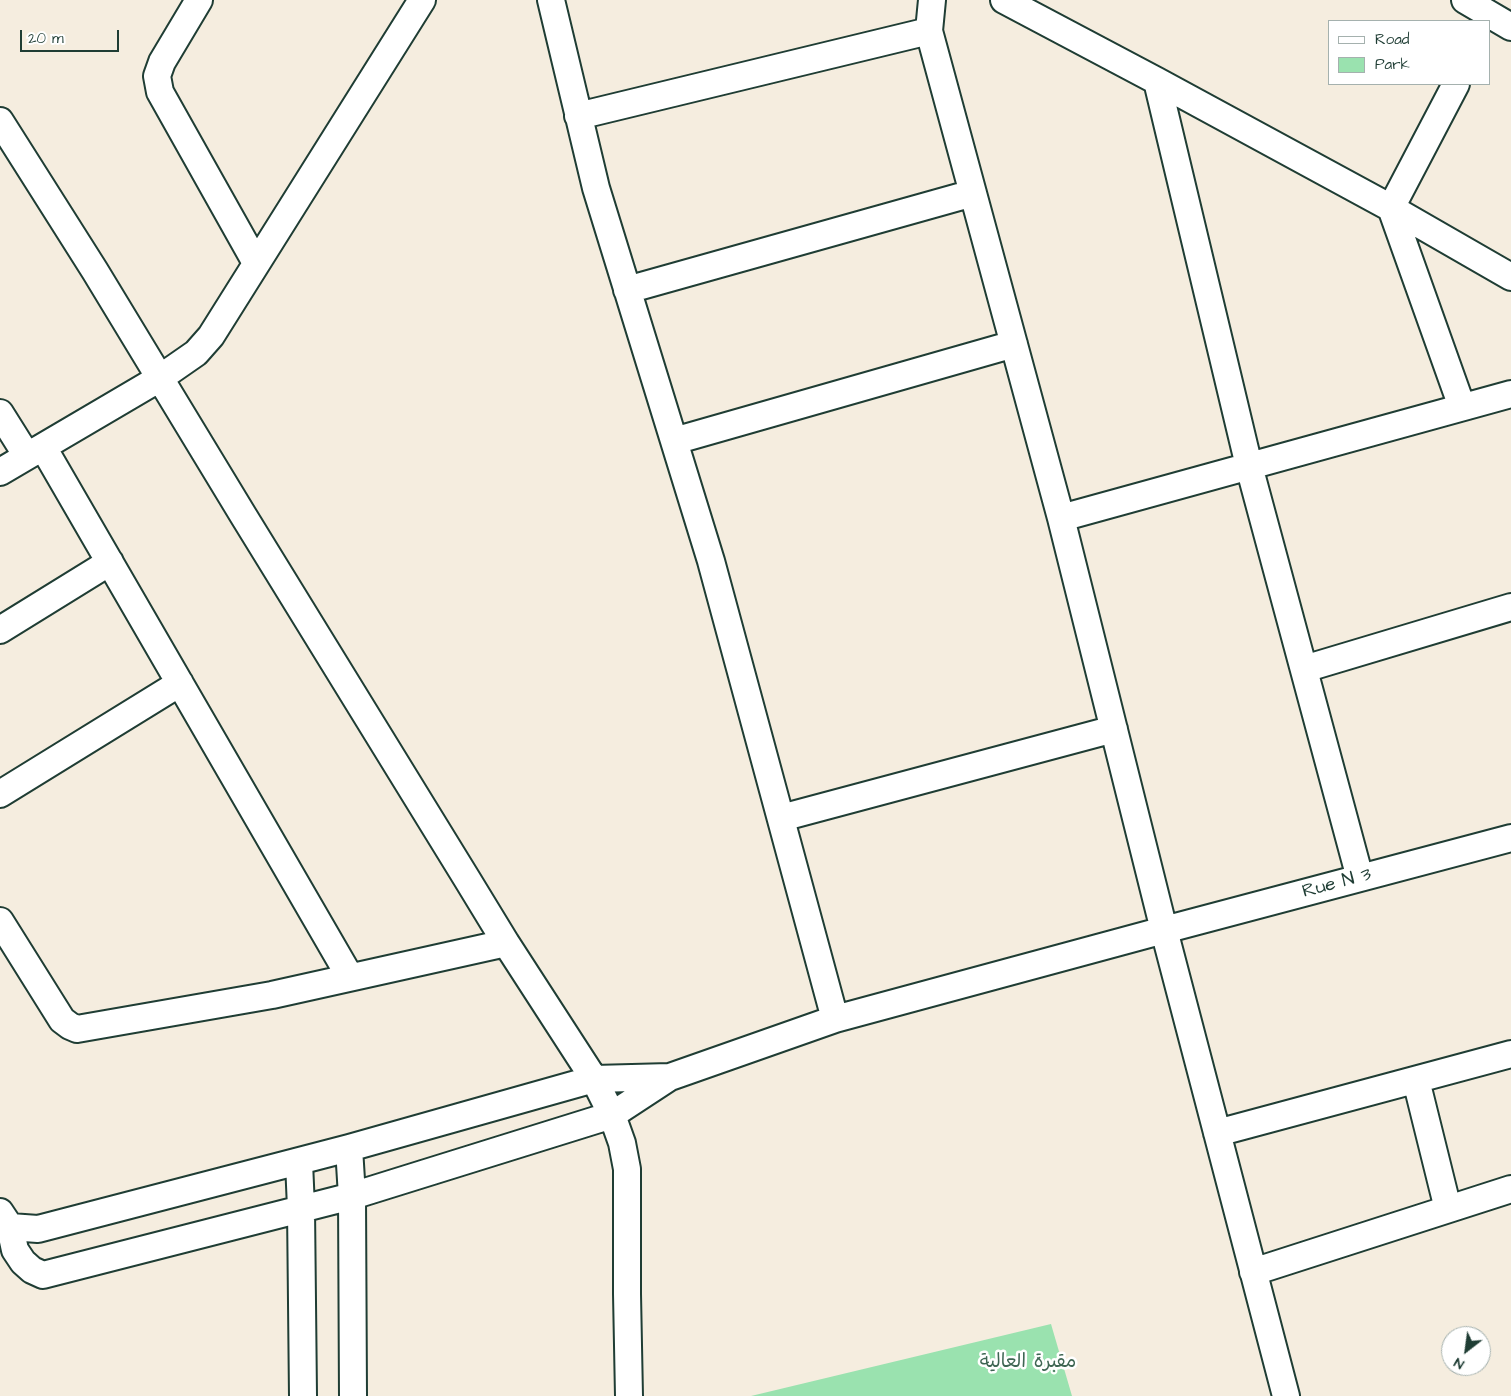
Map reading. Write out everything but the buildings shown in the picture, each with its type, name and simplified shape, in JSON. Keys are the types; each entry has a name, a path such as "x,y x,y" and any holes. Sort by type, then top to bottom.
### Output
{"street":[{"path":"199,0 162,62 157,76 160,92 256,263"},
{"path":"0,472 160,378 196,353 211,336 422,0"},
{"path":"550,0 596,188 711,561 835,1019"},
{"path":"932,0 929,31 1061,518 1164,930 1286,1396"},
{"path":"1004,0 1391,208 1511,277"},
{"path":"1465,0 1497,21"},
{"path":"578,116 929,31"},
{"path":"1157,81 1250,466 1360,878"},
{"path":"1455,85 1391,208 1462,408"},
{"path":"0,121 95,271 506,943 594,1078 612,1114 622,1144 627,1169 628,1396"},
{"path":"627,290 973,193"},
{"path":"674,441 1014,344"},
{"path":"1061,518 1511,394"},
{"path":"0,413 35,451 110,562 350,977"},
{"path":"0,630 110,562"},
{"path":"1304,669 1511,607"},
{"path":"0,794 180,683"},
{"path":"781,818 1114,729"},
{"name":"Rue N 3","path":"670,1077 835,1019 1511,838"},
{"path":"0,921 62,1020 77,1029 272,995 506,943"},
{"path":"1217,1133 1511,1054"},
{"path":"5,1220 38,1229 299,1162 594,1078 670,1077"},
{"path":"5,1220 15,1250 23,1262 32,1270 42,1274 352,1196 612,1114 670,1077"},
{"path":"1416,1080 1448,1209"},
{"path":"349,1148 352,1196 353,1396"},
{"path":"299,1162 303,1396"},
{"path":"1254,1272 1511,1189"}],"green space":[{"name":"مقبرة العالية","path":"1051,1324 1072,1396 751,1396"}]}
